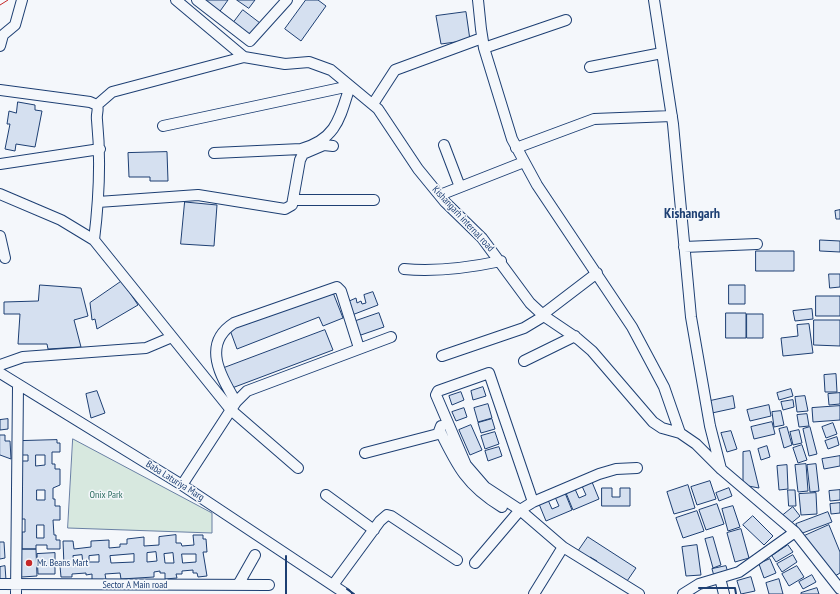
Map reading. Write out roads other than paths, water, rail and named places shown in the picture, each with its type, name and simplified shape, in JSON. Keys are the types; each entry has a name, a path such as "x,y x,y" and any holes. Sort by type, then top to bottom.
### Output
{"street":[{"path":"0,46 3,35 15,25 22,0"},
{"path":"176,0 244,57"},
{"path":"197,0 250,41 287,0"},
{"path":"478,0 483,43 508,132 537,185 629,321 653,365 671,405 680,433 696,444 721,469 795,532 840,589"},
{"path":"654,0 672,116 690,309 701,381 721,469"},
{"path":"373,104 395,70 483,43 566,20"},
{"path":"590,67 662,53"},
{"path":"96,105 112,92 244,57"},
{"name":"Kishangarh internal road","path":"244,57 285,64 309,62 322,65 339,76 373,104 388,122 413,164 440,196 482,238 501,261 530,303 543,316 574,336 600,359 649,418 662,428 680,433"},
{"path":"163,126 350,86"},
{"path":"214,153 302,149 312,146 332,132 337,125 350,86"},
{"path":"0,90 90,102 98,108 96,116 100,149 98,202 94,240"},
{"path":"516,148 594,119 672,116"},
{"path":"98,202 198,195 285,209 292,205 300,160 303,154 324,145 333,146"},
{"path":"444,145 460,187"},
{"path":"0,164 100,149"},
{"path":"440,196 524,162"},
{"path":"0,194 61,220 94,240 172,337 233,406 298,468"},
{"path":"293,200 374,200"},
{"path":"0,236 5,258"},
{"path":"684,247 757,244"},
{"path":"404,269 432,271 457,269 501,261"},
{"path":"442,356 524,328 543,316 597,274"},
{"path":"233,406 221,377 216,359 219,340 228,327 234,323 337,287 341,291 359,348"},
{"path":"524,361 574,336"},
{"path":"0,365 23,357 146,348 172,337"},
{"path":"182,485 233,406 247,391 256,386 391,337"},
{"path":"533,502 489,373 442,388 438,391 436,395 466,465 484,487 563,547 639,594"},
{"name":"Baba Laturiya Marg","path":"0,374 182,485 346,594"},
{"path":"16,589 18,386"},
{"path":"432,399 441,421 440,431 457,464 478,491 518,513"},
{"path":"365,453 438,434 440,431"},
{"path":"475,563 518,513 533,502 599,474 616,469 637,468"},
{"path":"326,495 374,530"},
{"path":"333,585 387,515 391,516 457,560"},
{"path":"683,594 699,584 740,572 795,532"},
{"path":"534,594 563,547"},
{"path":"238,585 255,555"},
{"path":"720,578 724,594"},
{"name":"Sector A Main road","path":"0,584 16,589 150,589 269,584"}],"place":[{"name":"Mr. Beans Mart","path":"29,563"}],"district":[{"name":"Kishangarh","path":"692,214"}],"park label":[{"name":"Onix Park","path":"106,495"}]}
